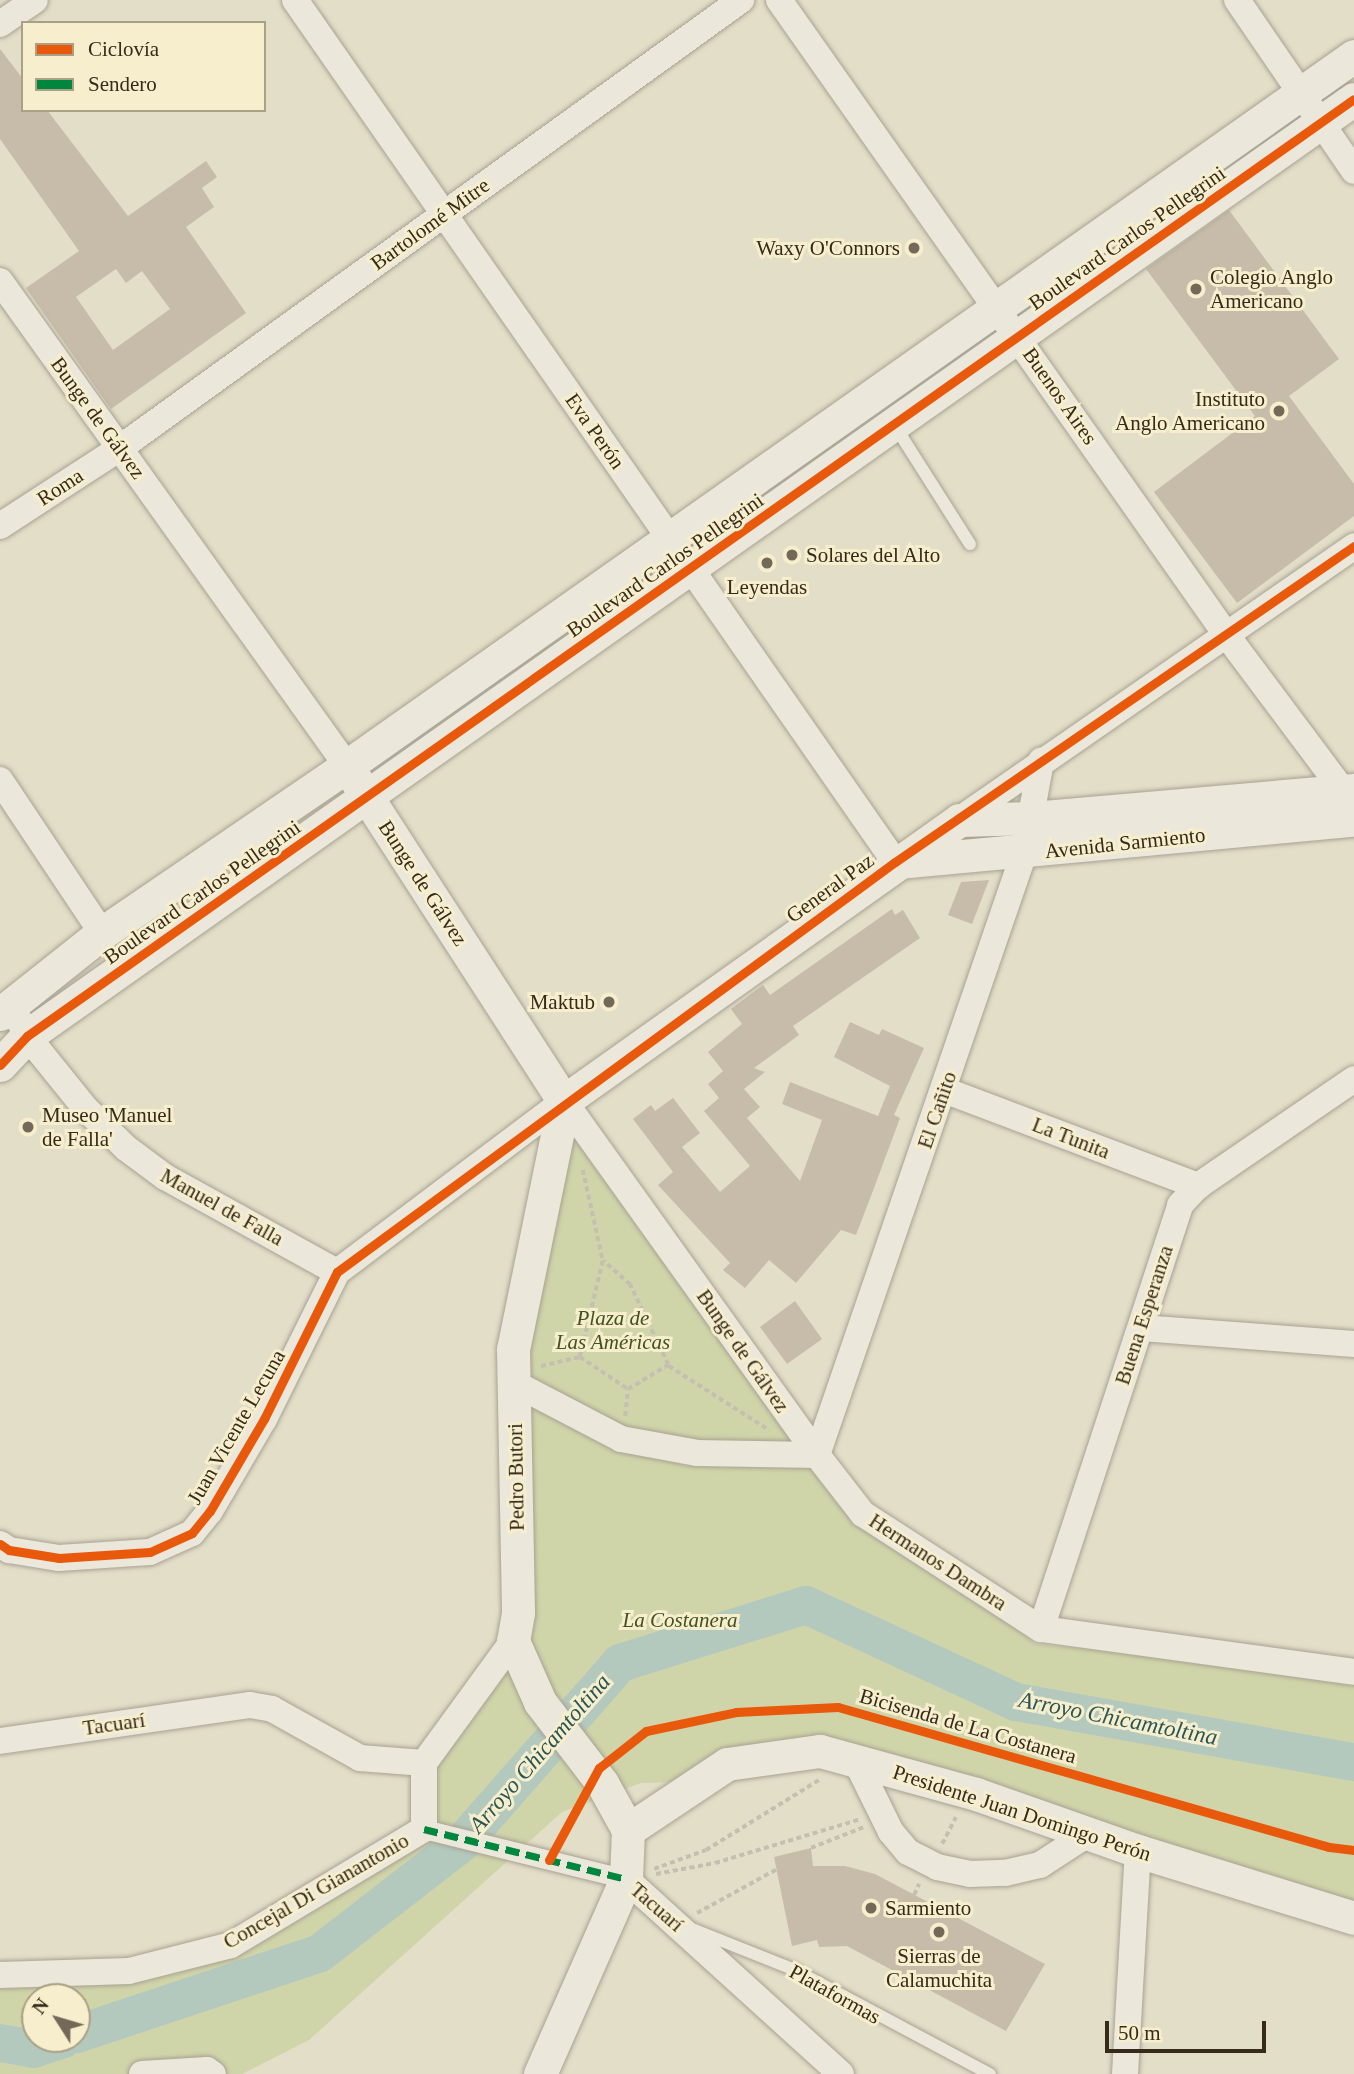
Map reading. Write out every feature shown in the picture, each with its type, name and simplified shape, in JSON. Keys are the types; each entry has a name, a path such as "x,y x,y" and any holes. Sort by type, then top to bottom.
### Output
{"street":[{"path":"0,24 34,0"},
{"name":"Eva Perón","path":"295,0 895,862"},
{"name":"Bartolomé Mitre","path":"120,448 741,0"},
{"name":"Buenos Aires","path":"779,0 1226,633 1351,803"},
{"path":"1237,0 1354,171"},
{"name":"Boulevard Carlos Pellegrini","path":"5,1008 102,933 346,766 1300,91 1354,56"},
{"name":"Boulevard Carlos Pellegrini","path":"0,1065 27,1036 1354,99"},
{"name":"Bunge de Gálvez","path":"0,281 346,766 564,1101 817,1455"},
{"name":"Roma","path":"0,526 120,448"},
{"name":"General Paz","path":"337,1272 564,1101 895,862 1354,546"},
{"name":"El Cañito","path":"817,1455 1024,853 1041,761"},
{"path":"0,780 102,933"},
{"name":"Avenida Sarmiento","path":"895,862 1024,853 1351,803"},
{"name":"Avenida Sarmiento","path":"959,820 1351,803"},
{"name":"Manuel de Falla","path":"5,1008 86,1108 126,1148 165,1177 337,1272"},
{"name":"Buena Esperanza","path":"1041,1629 1180,1205 1198,1186 1354,1079"},
{"name":"La Tunita","path":"944,1090 1198,1186"},
{"name":"Pedro Butori","path":"425,1763 513,1641 519,1613 525,1389 513,1349 564,1101"},
{"name":"Juan Vicente Lecuna","path":"0,1545 9,1550 59,1558 150,1552 192,1533 210,1511 264,1419 337,1272"},
{"path":"1140,1328 1354,1343"},
{"path":"525,1389 621,1439 697,1453 817,1455"},
{"name":"Hermanos Dambra","path":"817,1455 863,1514 1041,1629 1354,1672"},
{"path":"513,1641 540,1702 602,1783 628,1829 626,1880 540,2074"},
{"name":"Tacuarí","path":"0,1741 250,1705 272,1709 349,1755 425,1763"},
{"name":"Presidente Juan Domingo Perón","path":"628,1829 727,1764 820,1751 976,1794 1138,1851 1354,1918"},
{"path":"852,1760 882,1815 908,1852 937,1867 970,1874 1040,1865 1089,1833"},
{"path":"424,1829 425,1763"},
{"name":"Tacuarí","path":"424,1829 626,1880 677,1923 840,2074"},
{"name":"Concejal Di Gianantonio","path":"0,1975 130,1971 231,1945 424,1829"},
{"path":"1125,2074 1138,1851"},
{"path":"142,2074 207,2070 213,2074"}],"lane":[{"path":"895,424 970,544"},
{"name":"Plataformas","path":"677,1923 795,1970 990,2074"}],"path":[{"path":"580,1157 603,1261 580,1357"},
{"path":"603,1261 630,1285 668,1365 771,1431"},
{"path":"525,1389 540,1367 580,1357 628,1389"},
{"path":"628,1389 668,1365"},
{"path":"625,1409 628,1389"},
{"path":"626,1880 706,1850 801,1794 852,1760"},
{"path":"626,1880 715,1863 882,1815"},
{"path":"811,1848 882,1815"},
{"path":"677,1923 777,1869"}],"green space":[{"name":"Plaza de Las Américas","path":"564,1101 817,1455 621,1439 514,1383"},
{"name":"La Costanera","path":"524,1400 685,1466 811,1462 1035,1644 1354,1674 1354,1908 807,1746 675,1782 641,1783 562,1812 309,2040 242,2074 0,2074 0,1971 179,1972 424,1829 427,1765 526,1634"}],"building":[{"path":"0,49 21,76 21,112 49,112 128,216 206,161 217,177 202,188 214,207 186,227 246,313 111,409 26,288 79,251 0,139","holes":["116,269 126,283 142,271 170,309 113,350 76,297"]},
{"path":"1229,210 1339,359 1289,396 1354,484 1354,516 1237,603 1154,492 1255,416 1146,269"},
{"path":"989,880 972,924 948,915 961,882"},
{"path":"892,909 895,915 903,910 920,938 793,1026 799,1035 754,1068 765,1072 744,1089 760,1107 747,1118 800,1181 822,1120 782,1104 790,1082 878,1116 890,1086 834,1057 850,1022 879,1035 882,1029 924,1048 894,1115 900,1118 856,1235 841,1230 796,1283 769,1260 745,1288 723,1270 730,1263 658,1185 673,1172 633,1119 651,1105 655,1111 673,1098 700,1133 682,1147 720,1192 750,1166 704,1111 719,1098 708,1084 723,1071 708,1052 742,1024 731,1009 763,985 770,995"},
{"path":"795,1301 822,1339 787,1364 760,1327"},
{"path":"811,1848 813,1866 845,1866 875,1874 1045,1964 1006,2031 847,1946 819,1947 817,1940 792,1946 774,1857"}],"waterway":[{"name":"Arroyo Chicamtoltina","path":"91,2029 320,1953 462,1843 620,1663 806,1605 1016,1702 1354,1762"},
{"name":"Arroyo Chicamtoltina","path":"0,2043 21,2047"}],"marked path":[{"path":"424,1829 626,1879"}],"cycle path":[{"path":"0,1065 27,1036 1354,99"},
{"path":"0,1544 9,1550 59,1558 150,1552 192,1533 210,1511 264,1419 337,1272 895,862 1354,546"},
{"name":"Bicisenda de La Costanera","path":"549,1860 599,1768 646,1731 736,1712 838,1707 1329,1847 1354,1850"}],"place":[{"name":"Waxy O'Connors","path":"914,248"},
{"name":"Colegio Anglo Americano","path":"1196,289"},
{"name":"Instituto Anglo Americano","path":"1279,411"},
{"name":"Solares del Alto","path":"792,555"},
{"name":"Leyendas","path":"767,563"},
{"name":"Maktub","path":"609,1002"},
{"name":"Museo 'Manuel de Falla'","path":"28,1127"},
{"name":"Sarmiento","path":"871,1908"},
{"name":"Sierras de Calamuchita","path":"939,1932"}]}
